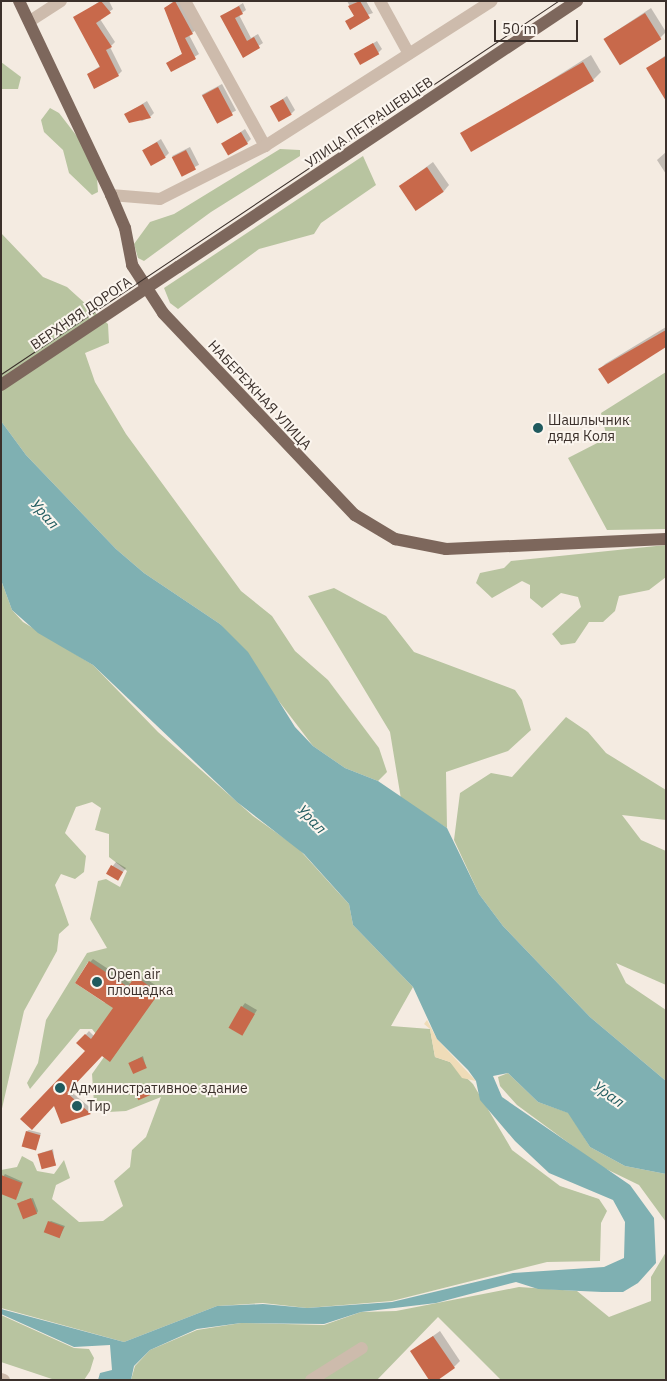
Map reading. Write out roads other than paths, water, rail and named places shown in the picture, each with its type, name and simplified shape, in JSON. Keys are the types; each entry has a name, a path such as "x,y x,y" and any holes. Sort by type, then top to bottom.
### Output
{"main road":[{"path":"14,1 30,21"},
{"name":"НАБЕРЕЖНАЯ УЛИЦА","path":"19,1 111,195 132,265 162,313 355,515 395,538 446,549 666,540"},
{"name":"УЛИЦА ПЕТРАШЕВЦЕВ","path":"178,267 576,1"},
{"name":"ВЕРХНЯЯ ДОРОГА","path":"1,385 178,267"}],"street":[{"path":"30,21 61,1"},
{"path":"185,1 265,146"},
{"path":"380,1 409,54"},
{"path":"111,195 160,199 265,146 492,1"},
{"path":"311,1380 362,1348"}],"water":[{"name":"Урал","path":"1,421 26,455 116,549 144,573 220,624 248,652 295,727 313,746 345,768 378,781 447,828 479,894 503,926 590,1017 666,1081 666,1174 625,1166 590,1147 568,1113 538,1102 508,1073 493,1076 502,1097 630,1185 654,1218 656,1263 638,1283 623,1292 602,1292 538,1289 516,1282 436,1303 361,1312 324,1324 241,1323 197,1329 150,1350 134,1366 131,1380 98,1380 100,1373 112,1370 110,1345 74,1347 1,1314 1,1309 124,1342 217,1306 263,1304 307,1308 392,1302 513,1273 604,1267 624,1258 625,1222 613,1200 549,1173 515,1141 480,1100 476,1081 468,1070 437,1039 413,987 353,925 349,904 304,854 237,802 93,665 38,633 12,610 1,580"}],"tram line":[{"path":"1,374 558,1"}],"place":[{"name":"Шашлычник дядя Коля","path":"538,428"},
{"name":"Open air площадка","path":"97,982"},
{"name":"Административное здание","path":"60,1088"},
{"name":"Тир","path":"77,1106"}]}
